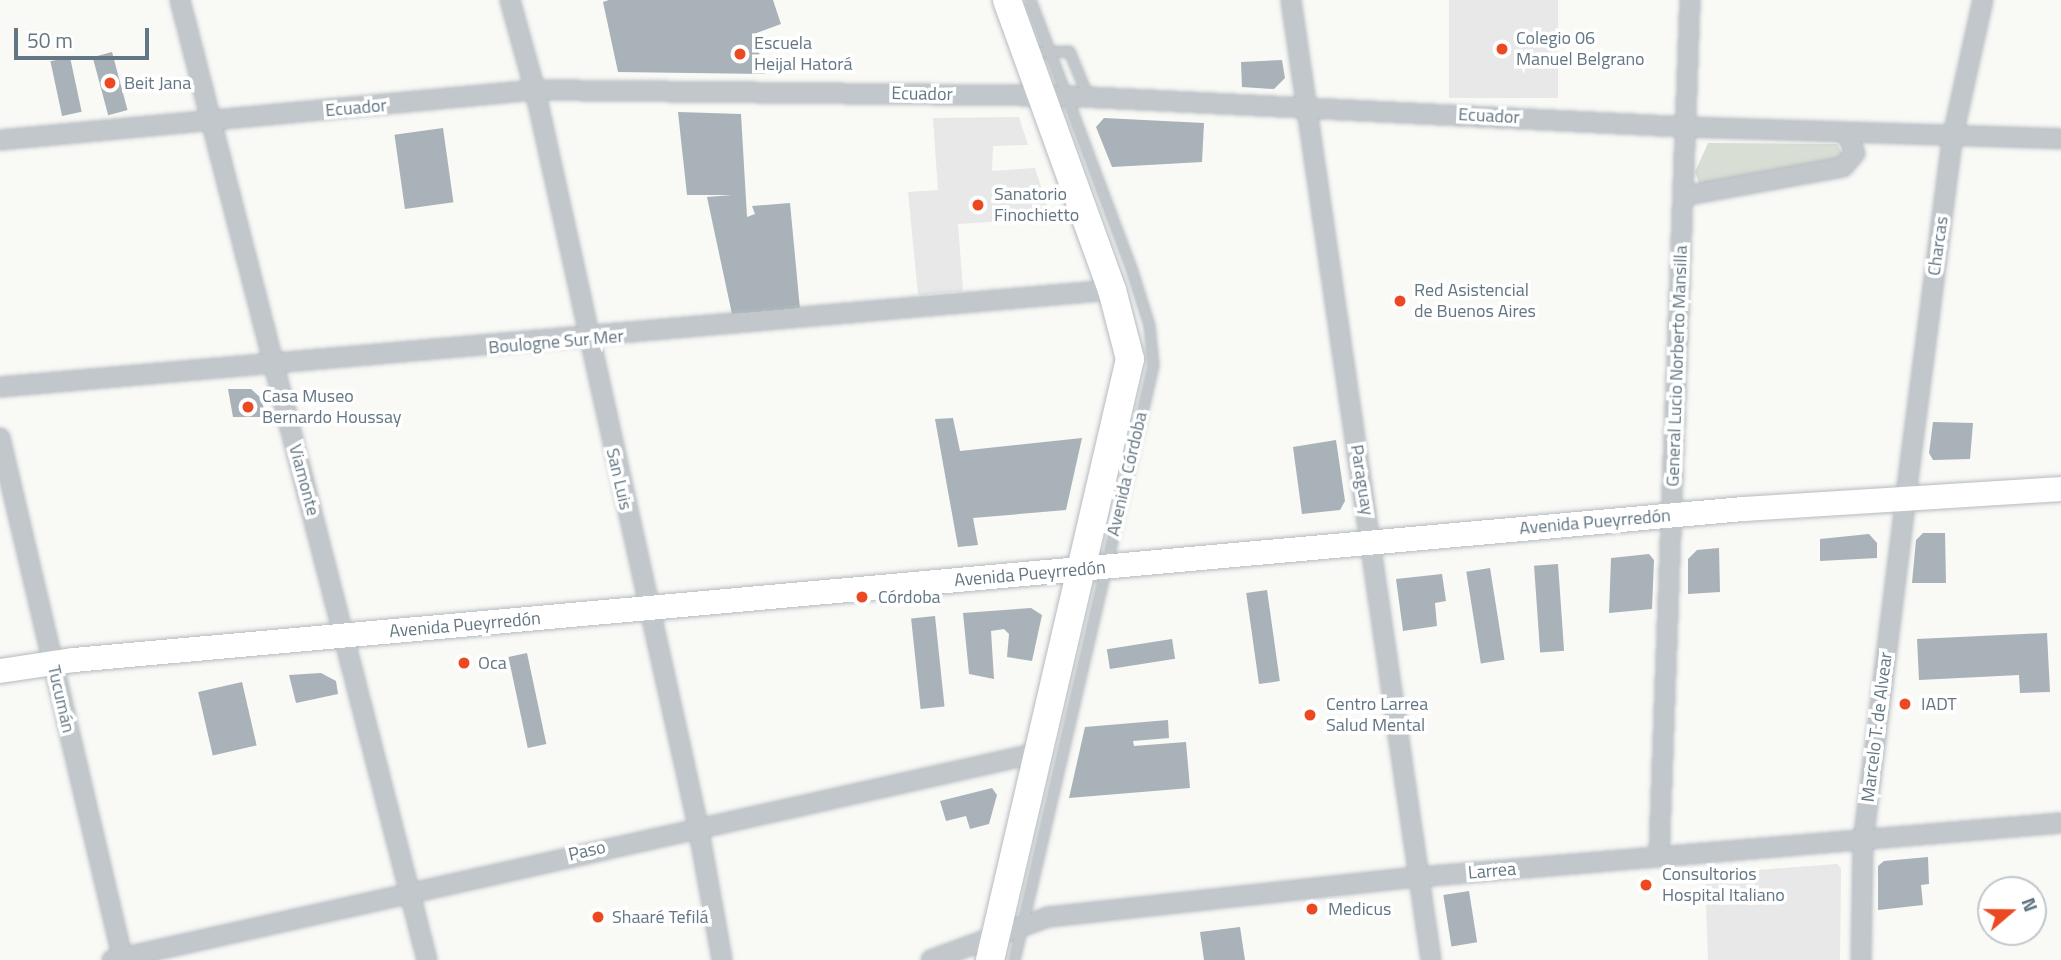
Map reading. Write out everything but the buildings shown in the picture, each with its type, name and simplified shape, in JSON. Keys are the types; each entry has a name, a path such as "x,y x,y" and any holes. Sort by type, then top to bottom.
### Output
{"main road":[{"name":"Avenida Córdoba","path":"1003,940 1095,568 1129,373 1127,338 1054,96 1037,52 1007,0"},
{"name":"Avenida Pueyrredón","path":"0,671 52,662 1672,515 1906,495 2061,489"}],"street":[{"name":"Viamonte","path":"180,0 427,960"},
{"name":"San Luis","path":"510,0 535,90 698,826 722,960"},
{"name":"Paraguay","path":"1291,0 1372,542 1430,960"},
{"name":"General Lucio Norberto Mansilla","path":"1659,857 1690,0"},
{"name":"Charcas","path":"1906,495 1952,135 1983,0"},
{"name":"Ecuador","path":"0,140 535,90 1088,97 1686,127 2061,139"},
{"path":"1683,196 1843,167 1855,153 1846,133"},
{"name":"Boulogne Sur Mer","path":"0,387 588,339 1112,290"},
{"name":"Tucumán","path":"0,438 119,959"},
{"name":"Marcelo T. de Alvear","path":"1861,960 1863,842 1906,495"},
{"name":"Paso","path":"119,959 698,826 1050,750"},
{"name":"Larrea","path":"931,960 1003,940 1048,917 1419,877 1863,842 2061,823"}],"lane":[{"name":"Avenida Córdoba","path":"1030,0 1037,52"},
{"path":"1037,52 1069,51 1088,97"},
{"name":"Avenida Córdoba","path":"1054,96 1131,268 1152,345 1153,365 1095,568"},
{"name":"Avenida Córdoba","path":"1003,940 1014,960"}],"shaded area":[{"name":"Colegio 06 Manuel Belgrano","path":"1449,0 1558,0 1558,98 1449,98"},
{"name":"Sanatorio Finochietto","path":"1019,117 1028,145 993,146 992,171 1035,168 1051,218 958,224 963,291 918,295 908,192 938,190 933,118"},
{"path":"1708,143 1837,144 1842,153 1841,160 1701,189 1695,172"},
{"path":"1837,864 1841,868 1840,960 1708,960 1705,874"}],"place":[{"name":"Colegio 06 Manuel Belgrano","path":"1502,49"},
{"name":"Escuela Heijal Hatorá","path":"740,54"},
{"name":"Beit Jana","path":"110,83"},
{"name":"Sanatorio Finochietto","path":"978,205"},
{"name":"Red Asistencial de Buenos Aires","path":"1400,301"},
{"name":"Casa Museo Bernardo Houssay","path":"248,407"},
{"name":"Córdoba","path":"862,597"},
{"name":"Oca","path":"464,663"},
{"name":"IADT","path":"1905,704"},
{"name":"Centro Larrea Salud Mental","path":"1310,715"},
{"name":"Consultorios Hospital Italiano","path":"1646,885"},
{"name":"Medicus","path":"1312,909"},
{"name":"Shaaré Tefilá","path":"598,917"}]}
